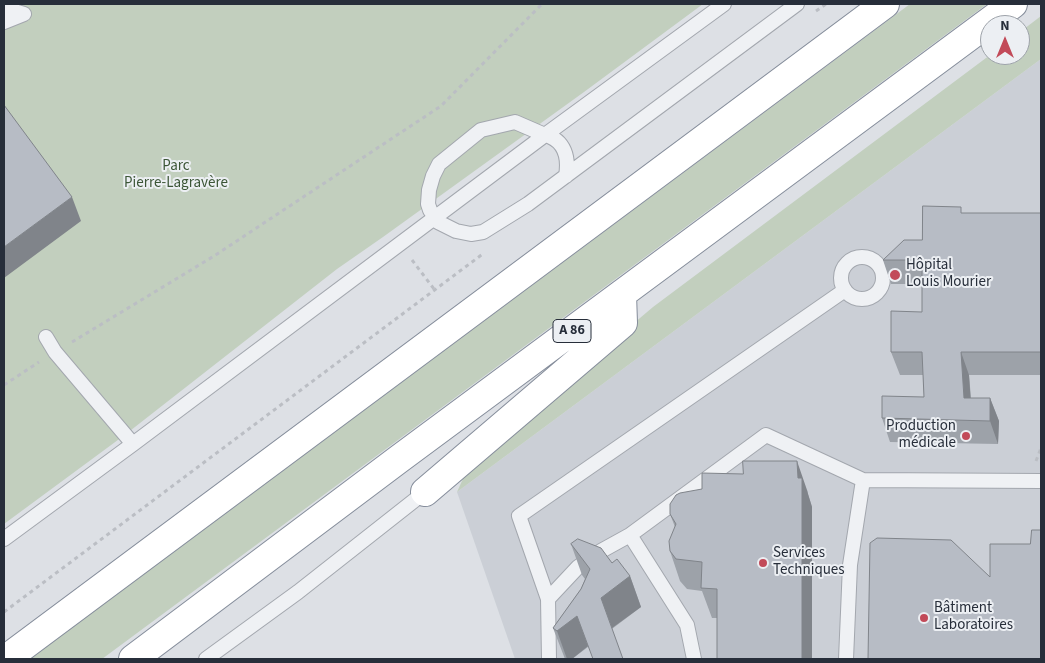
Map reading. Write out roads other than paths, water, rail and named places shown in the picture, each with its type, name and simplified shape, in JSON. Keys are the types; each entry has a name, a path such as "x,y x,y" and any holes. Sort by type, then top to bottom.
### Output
{"highway":[{"path":"6,659 364,394 540,260 884,4"},
{"name":"A 86","path":"133,659 1013,4"},
{"path":"425,492 623,323 622,294"}],"lane":[{"path":"4,539 545,135 724,4"},
{"path":"566,176 567,154 555,139 515,122 481,130 439,164 428,190 428,204 434,218 444,226 456,232 471,234 483,232 528,204 566,176 797,4"},
{"path":"4,8 24,14 4,22"},
{"path":"549,659 548,598 519,516 844,290"},
{"path":"46,337 55,352 133,444"},
{"path":"548,598 578,567 601,551 630,535 766,435 863,480 1041,481"},
{"path":"846,659 850,564 863,480"},
{"path":"206,659 298,592 425,492"},
{"path":"630,535 687,625 694,659"}],"place":[{"name":"Hôpital Louis Mourier","path":"895,275"},
{"name":"Production médicale","path":"966,436"},
{"name":"Services Techniques","path":"763,563"},
{"name":"Bâtiment Laboratoires","path":"924,618"}],"park label":[{"name":"Parc Pierre-Lagravère","path":"176,176"}]}
